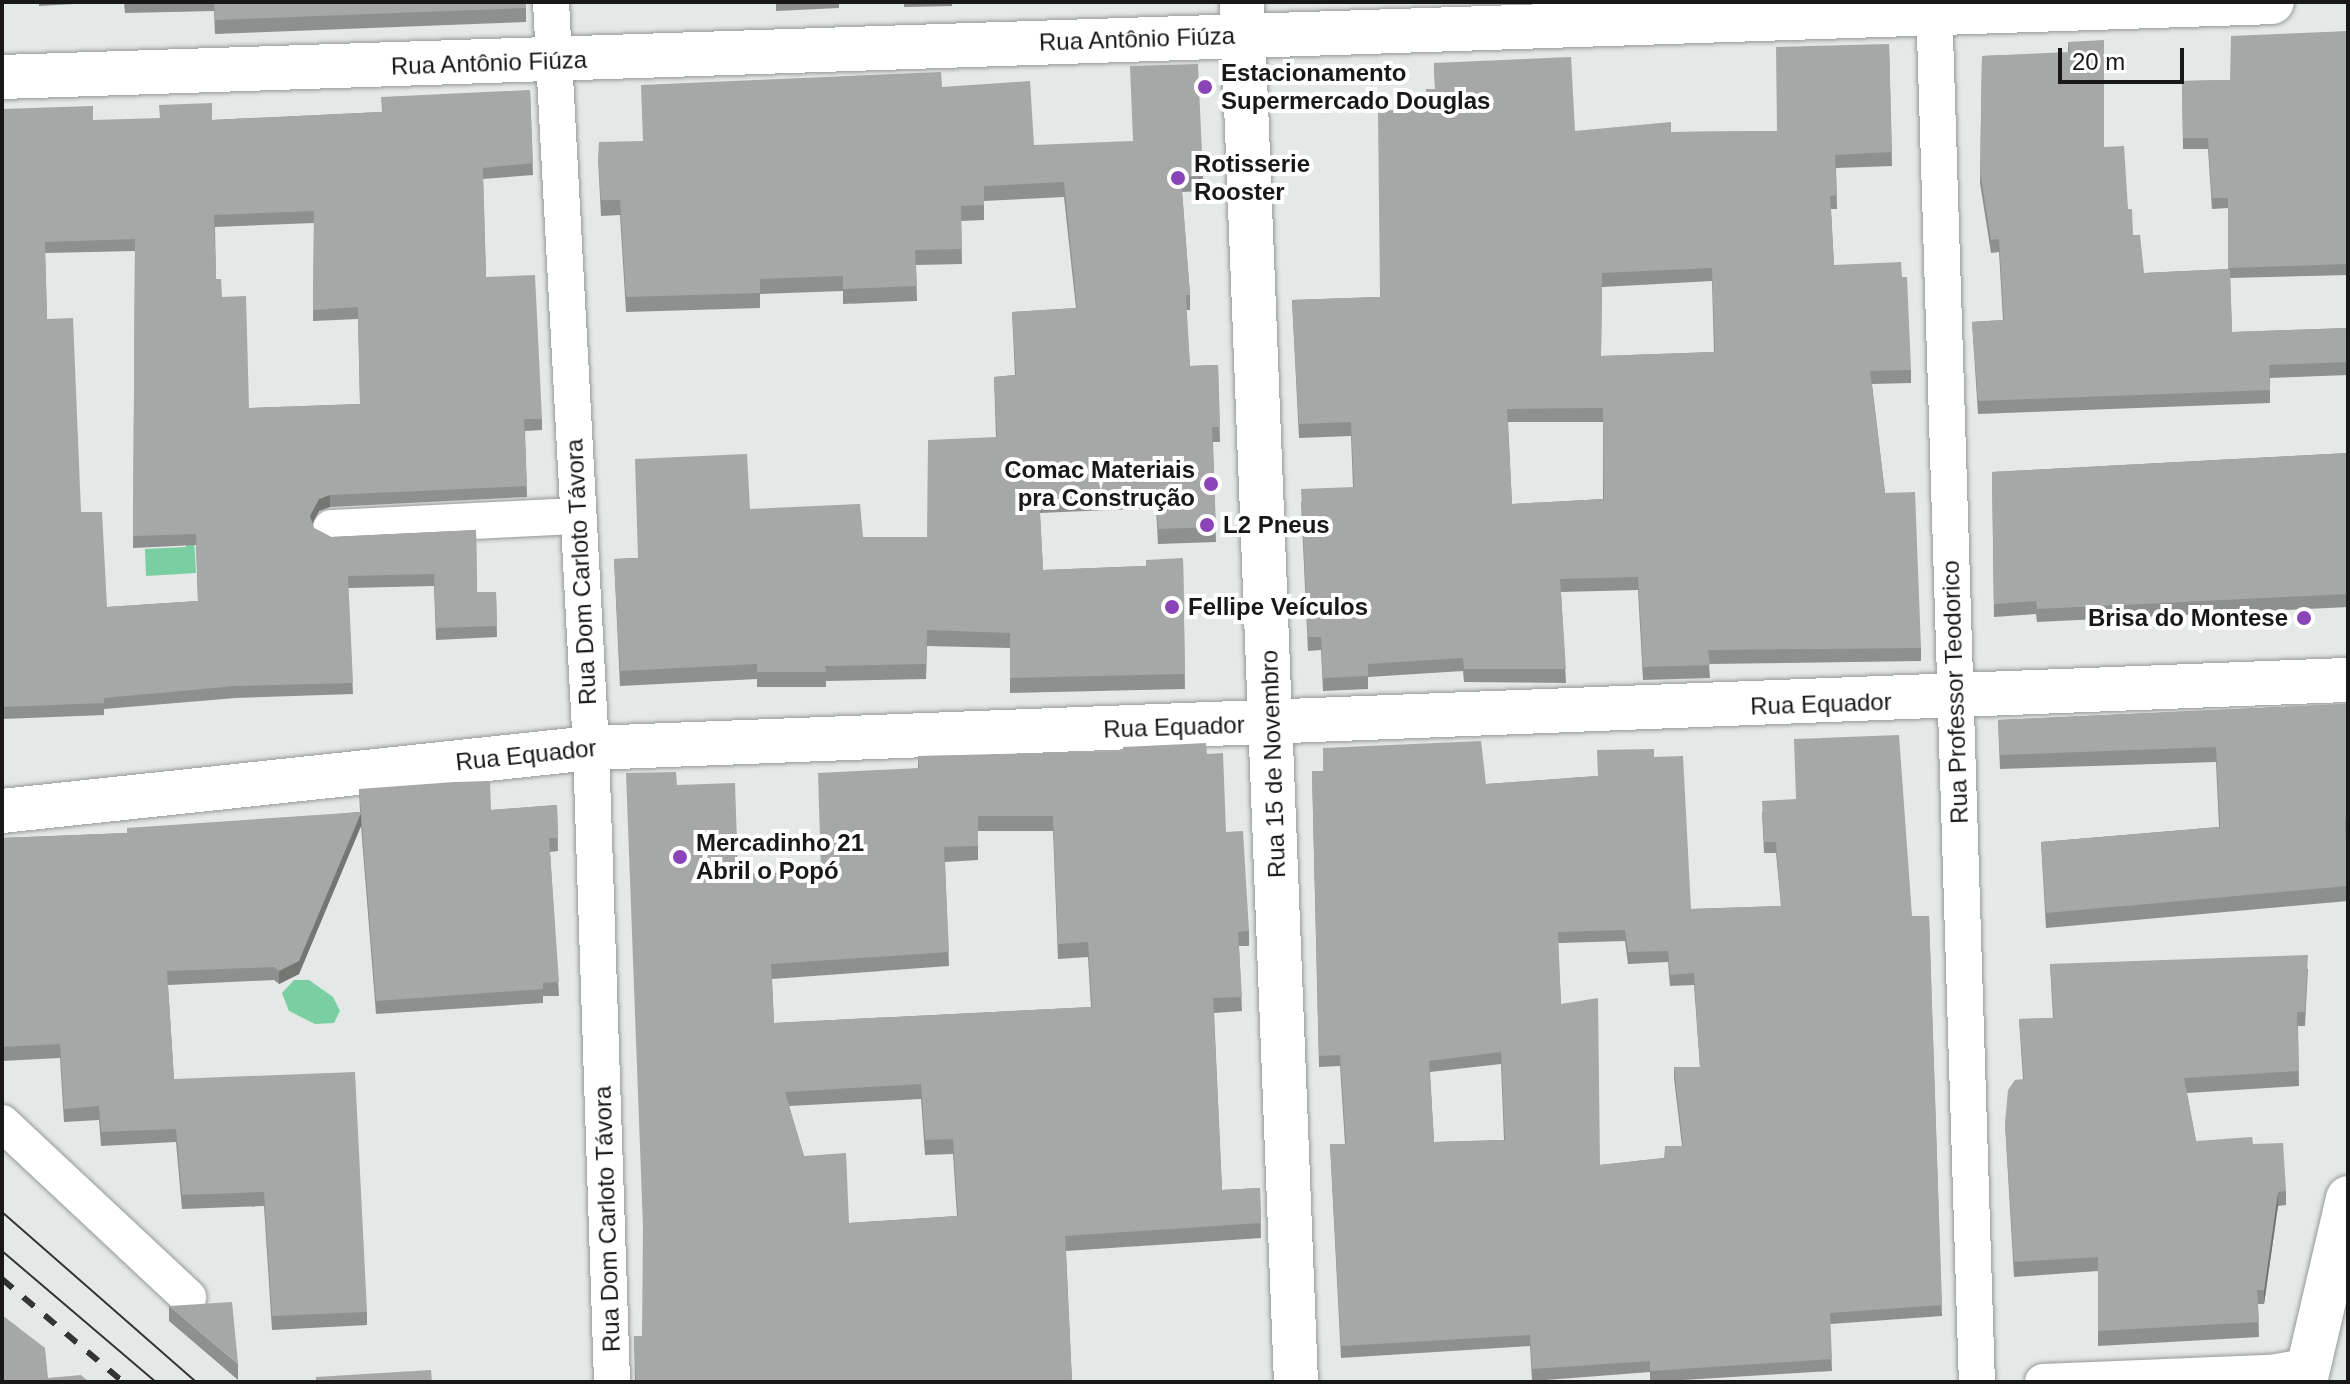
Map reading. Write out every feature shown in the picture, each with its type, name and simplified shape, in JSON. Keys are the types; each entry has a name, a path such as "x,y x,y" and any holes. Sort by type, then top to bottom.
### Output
{"street":[{"name":"Rua Dom Carloto Távora","path":"551,2 591,748 612,1382"},
{"name":"Rua Antônio Fiúza","path":"2,77 553,61 1243,19 2272,2"},
{"name":"Rua Professor Teodorico","path":"1934,8 1977,1382"},
{"name":"Rua 15 de Novembro","path":"1243,19 1296,1382"},
{"path":"331,528 578,516"},
{"name":"Rua Equador","path":"2,811 591,748 1956,699 2348,680"},
{"path":"2,1123 188,1297"},
{"path":"2043,1382 2307,1374 2341,1270 2348,1198"}],"shaded area":[{"path":"186,537 194,537 196,573 146,576 145,549 186,547"},
{"path":"294,980 309,980 333,997 340,1011 334,1023 315,1024 289,1011 282,993"}],"building":[{"path":"214,2 526,2 526,8 215,20"},
{"path":"2348,31 2348,264 2228,268 2228,198 2212,198 2208,138 2183,138 2182,81 2230,80 2231,36"},
{"path":"2104,40 2104,147 2124,146 2128,209 2132,209 2133,235 2140,235 2144,273 2230,269 2232,332 2348,328 2348,362 2269,365 2270,390 1978,401 1972,322 2004,320 1999,239 1991,240 1980,170 1982,56 2070,52 2068,42"},
{"path":"1889,44 1892,152 1835,155 1837,195 1830,196 1834,265 1901,262 1902,277 1907,277 1911,370 1870,371 1885,493 1915,492 1921,648 1708,650 1710,665 1643,667 1638,577 1560,579 1566,669 1464,669 1463,658 1368,664 1368,676 1323,678 1321,637 1308,637 1301,489 1354,487 1351,422 1299,424 1292,300 1380,297 1378,111 1427,108 1426,89 1435,89 1434,63 1571,57 1575,131 1671,122 1671,132 1777,131 1776,47","holes":["1712,268 1715,352 1601,356 1602,273","1603,408 1604,499 1512,504 1507,409"]},
{"path":"1198,64 1203,176 1181,177 1190,295 1186,295 1190,366 1218,365 1220,427 1212,427 1216,527 1158,529 1156,493 1039,498 1043,570 1146,566 1146,560 1183,558 1185,674 1010,678 1010,633 927,630 926,664 825,666 826,672 757,672 757,664 620,671 614,559 638,558 635,459 747,454 750,509 860,504 863,537 927,537 928,440 997,437 994,377 1016,375 1012,312 1077,308 1064,182 984,186 984,205 961,206 962,249 915,250 917,286 843,289 843,276 760,279 760,293 626,297 620,200 601,200 599,142 643,141 641,85 941,72 942,87 1030,81 1034,145 1133,141 1130,66"},
{"path":"530,90 533,163 483,168 486,277 535,275 542,419 524,419 527,486 330,495 319,499 310,516 314,528 331,537 476,530 477,592 496,592 497,626 436,628 434,574 348,576 353,683 236,686 104,698 104,703 2,707 2,109 93,106 93,120 160,118 159,105 212,103 212,120 382,112 381,97","holes":["314,211 313,310 358,307 360,404 249,408 246,296 222,297 221,279 216,279 214,215","135,239 133,536 196,534 198,601 107,607 102,512 81,512 73,318 47,319 45,242"]},
{"path":"2348,453 2348,594 2037,609 2036,601 1994,604 1992,472"},
{"path":"2348,704 2348,820 2345,820 2348,886 2046,913 2041,842 2220,827 2216,747 2000,755 1998,720"},
{"path":"1899,735 1912,916 1929,916 1942,1305 1830,1313 1832,1359 1650,1371 1650,1361 1532,1369 1530,1335 1341,1346 1330,1144 1346,1144 1340,1055 1319,1056 1312,771 1323,771 1323,748 1481,741 1486,784 1598,776 1597,750 1654,749 1654,757 1683,756 1691,909 1781,906 1776,842 1764,842 1762,801 1796,799 1794,739","holes":["1625,930 1628,952 1668,951 1670,975 1694,973 1700,1067 1674,1067 1683,1146 1665,1146 1664,1158 1600,1165 1598,998 1561,1004 1558,932","1501,1052 1505,1140 1434,1142 1429,1061"]},
{"path":"1206,743 1207,754 1223,753 1226,832 1243,831 1249,931 1238,932 1242,997 1213,998 1222,1190 1260,1188 1261,1223 1065,1236 1072,1382 636,1382 634,1336 642,1336 643,1227 626,773 676,772 677,785 735,783 738,874 821,871 818,773 919,768 918,756 1123,751 1123,747","holes":["978,816 1053,816 1058,944 1088,942 1092,1007 774,1023 771,964 949,952 944,847 978,846","921,1084 925,1140 953,1139 958,1216 849,1223 846,1153 804,1156 785,1092"]},
{"path":"490,781 491,810 557,805 558,838 549,838 559,982 543,983 543,989 376,1001 361,813 299,961 279,971 274,967 167,971 174,1079 355,1072 367,1312 272,1316 264,1192 182,1195 176,1129 101,1132 99,1106 64,1109 60,1044 2,1047 2,838 127,833 127,828 361,812 359,789"},
{"path":"2308,955 2305,1012 2297,1012 2299,1071 2184,1078 2196,1141 2252,1137 2253,1144 2283,1143 2286,1191 2278,1192 2264,1290 2257,1290 2259,1322 2098,1331 2098,1257 2014,1262 2005,1123 2008,1090 2015,1080 2024,1079 2019,1019 2054,1018 2050,964"},
{"path":"232,1302 238,1364 169,1306"},
{"path":"2,1315 45,1348 48,1378 81,1375 89,1382 2,1382"},
{"path":"431,1370 432,1382 316,1382 316,1377"}],"tram line":[{"path":"2,1212 196,1382"},
{"path":"2,1251 156,1382"}],"railway":[{"path":"2,1279 123,1382"}],"place":[{"name":"Estacionamento Supermercado Douglas","path":"1205,87"},
{"name":"Rotisserie Rooster","path":"1178,178"},
{"name":"Comac Materiais pra Construção","path":"1211,484"},
{"name":"L2 Pneus","path":"1207,525"},
{"name":"Fellipe Veículos","path":"1172,607"},
{"name":"Brisa do Montese","path":"2304,618"},
{"name":"Mercadinho 21 Abril o Popó","path":"680,857"}]}
